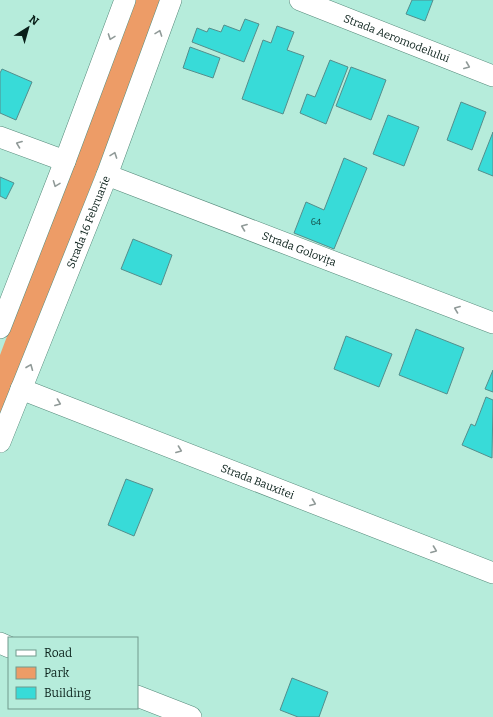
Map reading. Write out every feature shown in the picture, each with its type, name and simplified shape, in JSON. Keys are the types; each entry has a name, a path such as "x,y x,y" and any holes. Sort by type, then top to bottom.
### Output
{"street":[{"path":"0,328 65,161 125,0"},
{"name":"Strada 16 Februarie","path":"0,442 107,175 171,0"},
{"name":"Strada Aeromodelului","path":"300,0 493,76"},
{"path":"0,137 65,161"},
{"name":"Strada Golovița","path":"107,175 493,323"},
{"name":"Strada Bauxitei","path":"21,389 493,573"},
{"path":"138,696 191,717"}],"green space":[{"path":"134,0 163,0 0,422 0,355"}],"building":[{"path":"412,0 433,0 425,21 406,14"},
{"path":"245,19 259,24 244,62 192,42 197,28 207,32 209,28 221,32 224,25 240,31"},
{"path":"277,26 294,32 287,50 304,56 283,114 242,99 263,40 271,43"},
{"path":"190,47 220,58 213,78 183,68"},
{"path":"330,60 348,67 326,124 300,113 307,94 315,97"},
{"path":"351,67 386,80 371,120 336,106"},
{"path":"2,69 32,82 16,120 0,113 0,73"},
{"path":"461,102 486,112 472,150 447,140"},
{"path":"388,115 419,127 404,166 373,154"},
{"path":"493,132 493,176 478,170"},
{"path":"344,158 367,168 334,249 294,233 306,202 324,210"},
{"path":"0,177 14,183 6,199 0,196"},
{"path":"133,239 172,255 161,285 121,269"},
{"path":"416,329 464,348 447,394 399,375"},
{"path":"346,336 392,354 379,387 334,369"},
{"path":"493,370 493,392 485,389"},
{"path":"486,397 493,400 492,458 462,445 471,424 475,426"},
{"path":"126,479 153,489 134,536 108,525"},
{"path":"292,678 328,692 319,717 298,717 280,710"}]}
